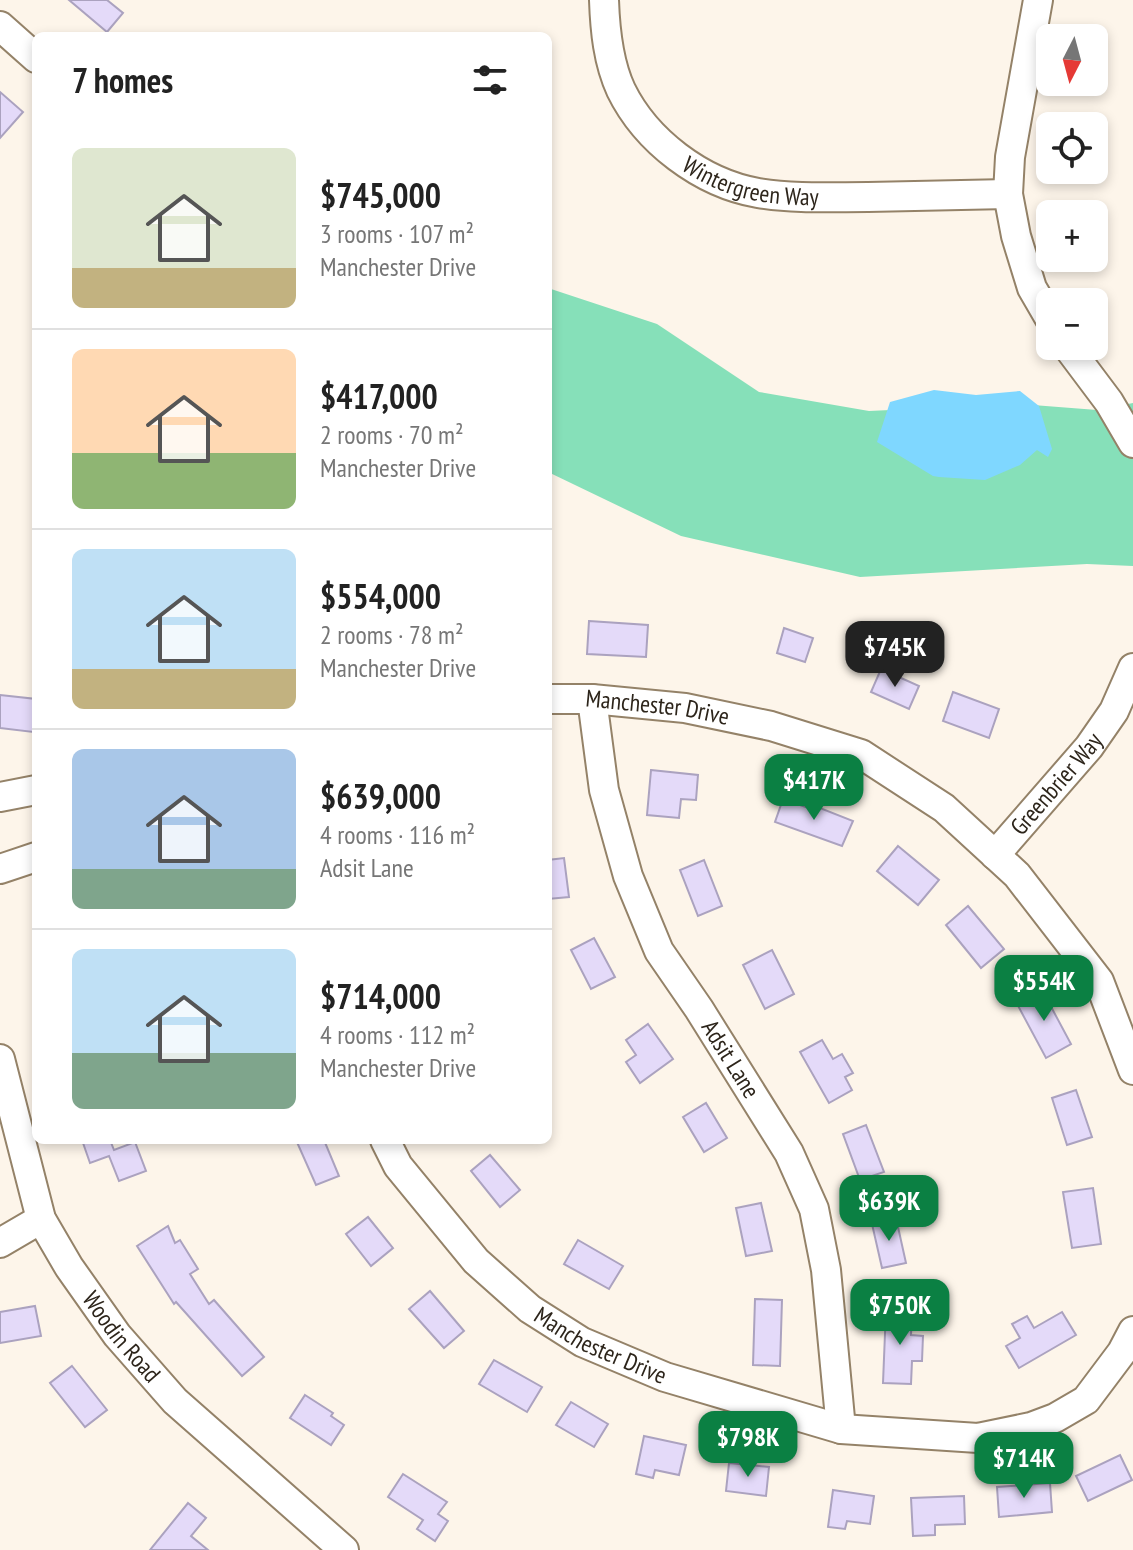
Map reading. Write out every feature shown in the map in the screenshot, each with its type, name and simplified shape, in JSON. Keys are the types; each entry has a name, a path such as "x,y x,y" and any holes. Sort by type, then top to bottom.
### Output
{"street":[{"name":"Wintergreen Way","path":"604,0 612,62 621,89 638,117 663,146 691,167 721,182 756,193 803,198 1008,194"},
{"path":"1036,295 1016,236 1008,194 1010,157 1038,0"},
{"path":"0,26 32,54"},
{"path":"1078,360 1109,402 1133,443"},
{"name":"Greenbrier Way","path":"995,855 1089,747 1114,711 1133,668"},
{"name":"Manchester Drive","path":"552,699 592,699 685,708 771,726 861,754 944,808 1017,875 1099,981 1133,1070"},
{"name":"Adsit Lane","path":"592,699 604,790 628,876 659,951 789,1153 814,1209 826,1270 841,1429"},
{"path":"0,797 32,791"},
{"path":"0,869 32,858"},
{"name":"Woodin Road","path":"0,1059 41,1219 69,1267 117,1335 175,1401 344,1550"},
{"name":"Manchester Drive","path":"387,1144 398,1166 476,1261 530,1309 569,1334 665,1377 841,1429 978,1438 1031,1427 1055,1418 1086,1400 1122,1352 1133,1331"},
{"path":"0,1243 41,1219"}],"green space":[{"path":"552,289 657,324 759,392 869,411 1020,404 1097,410 1133,403 1133,566 1087,564 860,577 681,536 552,474"}],"water":[{"path":"934,390 976,395 1020,391 1039,406 1052,449 1048,457 1037,450 1020,465 985,480 939,477 877,442 890,402"}],"building":[{"path":"69,0 107,0 123,13 107,32"},
{"path":"0,92 23,112 0,138"},
{"path":"589,621 648,625 646,657 587,654"},
{"path":"784,628 813,638 805,662 777,653"},
{"path":"881,669 919,686 909,709 871,692"},
{"path":"953,692 999,709 989,738 943,721"},
{"path":"0,695 32,699 32,732 0,728"},
{"path":"651,770 698,775 696,800 681,799 679,818 647,815"},
{"path":"783,799 814,810 815,806 853,821 842,846 775,822"},
{"path":"898,846 939,880 918,905 877,871"},
{"path":"564,858 569,897 552,899 552,860"},
{"path":"704,860 722,906 698,916 680,870"},
{"path":"968,906 1004,949 981,968 946,925"},
{"path":"594,938 615,977 591,989 571,950"},
{"path":"772,950 794,994 765,1009 743,965"},
{"path":"1041,988 1071,1044 1046,1058 1016,1002"},
{"path":"648,1024 673,1059 640,1083 626,1062 636,1055 626,1040"},
{"path":"822,1040 833,1059 842,1054 853,1073 845,1077 852,1090 829,1103 800,1052"},
{"path":"1076,1090 1092,1137 1067,1145 1052,1098"},
{"path":"706,1103 727,1138 704,1152 683,1117"},
{"path":"866,1125 884,1172 860,1180 843,1134"},
{"path":"83,1144 112,1144 114,1150 136,1144 146,1171 119,1181 109,1156 90,1163"},
{"path":"298,1144 326,1144 339,1176 316,1185"},
{"path":"490,1155 520,1190 500,1207 471,1171"},
{"path":"1093,1188 1101,1244 1072,1248 1063,1192"},
{"path":"761,1203 772,1251 746,1256 736,1208"},
{"path":"368,1217 393,1248 371,1266 346,1234"},
{"path":"896,1218 906,1263 882,1268 872,1224"},
{"path":"168,1226 175,1243 180,1240 198,1269 190,1274 209,1304 214,1300 264,1357 242,1376 176,1302 174,1304 137,1246"},
{"path":"578,1240 623,1266 609,1289 564,1264"},
{"path":"430,1291 464,1331 444,1348 409,1309"},
{"path":"755,1299 782,1300 780,1366 753,1365"},
{"path":"35,1306 41,1336 0,1343 0,1312"},
{"path":"886,1309 912,1310 911,1335 923,1336 922,1361 912,1361 911,1384 883,1383"},
{"path":"1062,1312 1076,1335 1019,1368 1006,1346 1020,1338 1012,1324 1027,1316 1034,1328"},
{"path":"494,1360 542,1387 527,1412 479,1384"},
{"path":"72,1366 107,1410 85,1427 50,1383"},
{"path":"305,1395 333,1413 331,1416 344,1425 331,1445 290,1418"},
{"path":"571,1402 608,1424 594,1447 556,1425"},
{"path":"644,1436 686,1445 679,1475 655,1470 653,1478 636,1474"},
{"path":"1120,1455 1132,1480 1088,1501 1076,1476"},
{"path":"729,1463 769,1467 766,1496 726,1491"},
{"path":"403,1474 447,1502 438,1514 448,1521 435,1541 417,1529 423,1520 388,1497"},
{"path":"1050,1483 1052,1512 999,1517 997,1487"},
{"path":"833,1490 874,1496 870,1524 847,1521 845,1529 828,1527"},
{"path":"964,1496 965,1524 935,1525 935,1535 913,1536 911,1498"},
{"path":"188,1503 206,1518 191,1536 208,1550 150,1550"}]}
